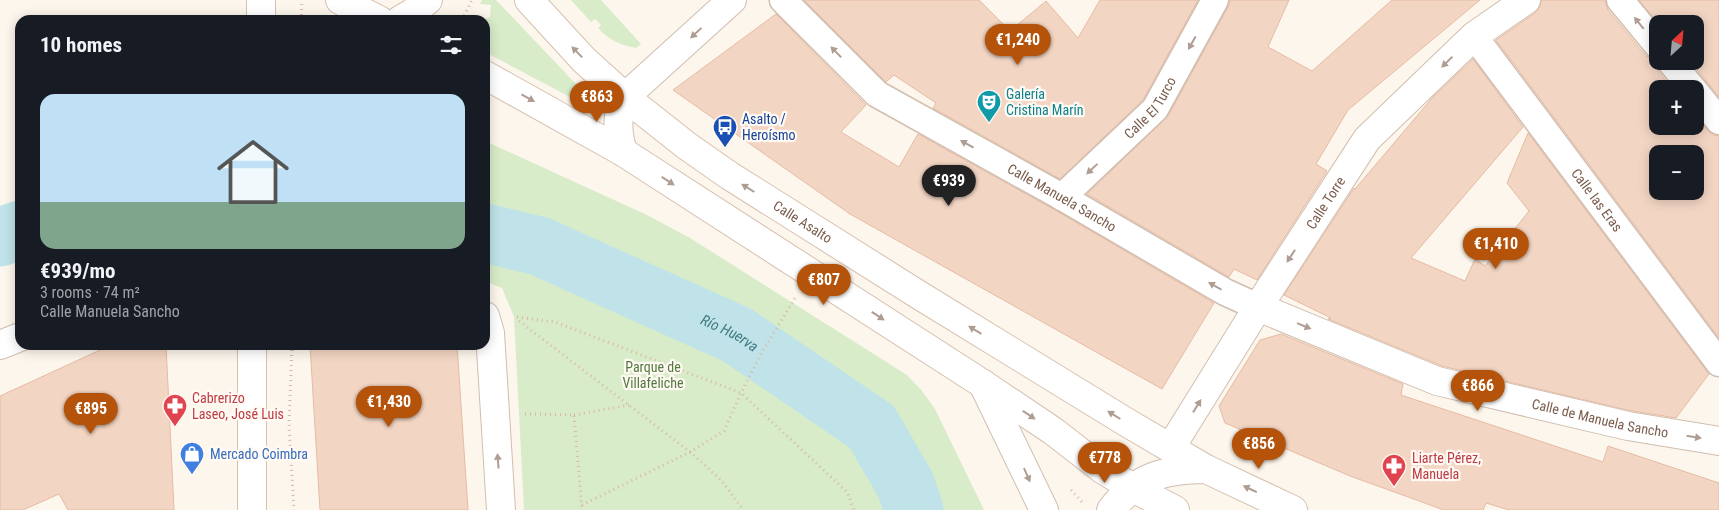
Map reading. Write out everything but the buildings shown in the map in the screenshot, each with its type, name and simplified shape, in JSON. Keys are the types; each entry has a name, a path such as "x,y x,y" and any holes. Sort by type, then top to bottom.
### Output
{"main road":[{"path":"261,0 261,15"},
{"path":"340,0 369,15"},
{"path":"409,15 428,0"},
{"name":"Calle Asalto","path":"529,0 584,60 625,97 687,146 730,176 918,295 1126,422 1206,469 1293,510"},
{"path":"623,152 618,137 618,122 620,109 625,97 732,0"},
{"name":"Calle Torre","path":"1171,448 1258,308 1367,139 1474,36 1526,0"},
{"path":"490,78 623,152 983,384 1053,431 1102,469 1175,510"},
{"name":"Calle de Manuela Sancho","path":"1258,308 1437,381 1628,426 1719,441"},
{"path":"490,333 501,510"},
{"path":"0,345 15,339"},
{"path":"252,350 252,510"},
{"path":"983,384 1044,510"},
{"name":"Calle Asalto","path":"1111,510 1133,488 1154,476 1170,471 1206,469"}],"street":[{"name":"Calle Manuela Sancho","path":"783,0 877,94 1062,197 1225,292 1258,308"},
{"name":"Calle El Turco","path":"1062,197 1155,109 1215,0"},
{"path":"1620,0 1649,35"},
{"name":"Calle las Eras","path":"1474,36 1719,363"},
{"path":"1677,70 1686,80"},
{"path":"1704,102 1719,121"}],"path":[{"path":"301,15 302,0"},
{"path":"464,15 472,0"},
{"path":"582,505 690,452 724,431 747,380 779,323 798,294"},
{"path":"743,510 722,481 690,452 514,317 555,322 741,393 848,492 854,510"},
{"path":"292,350 290,424 294,510"},
{"path":"519,413 574,415 630,406"},
{"path":"574,415 582,510"}],"green space":[{"path":"482,0 496,0 593,102 593,106 589,107 490,55 491,5 480,4"},
{"path":"571,0 601,0 641,44 636,48 620,44 611,39 598,28 601,25 595,19 591,22"},
{"name":"Parque de Villafeliche","path":"490,143 647,215 690,238 907,375 935,409 984,510 524,510 514,317 502,288 490,283"}],"waterway":[{"name":"Río Huerva","path":"0,237 15,232"},
{"name":"Río Huerva","path":"490,234 539,246 737,335 872,427 906,486 914,510"}],"place":[{"name":"Galería Cristina Marín","path":"989,123"},
{"name":"Asalto / Heroísmo","path":"725,148"},
{"name":"Cabrerizo Laseo, José Luis","path":"175,427"},
{"name":"Mercado Coimbra","path":"192,475"},
{"name":"Liarte Pérez, Manuela","path":"1394,487"}]}
